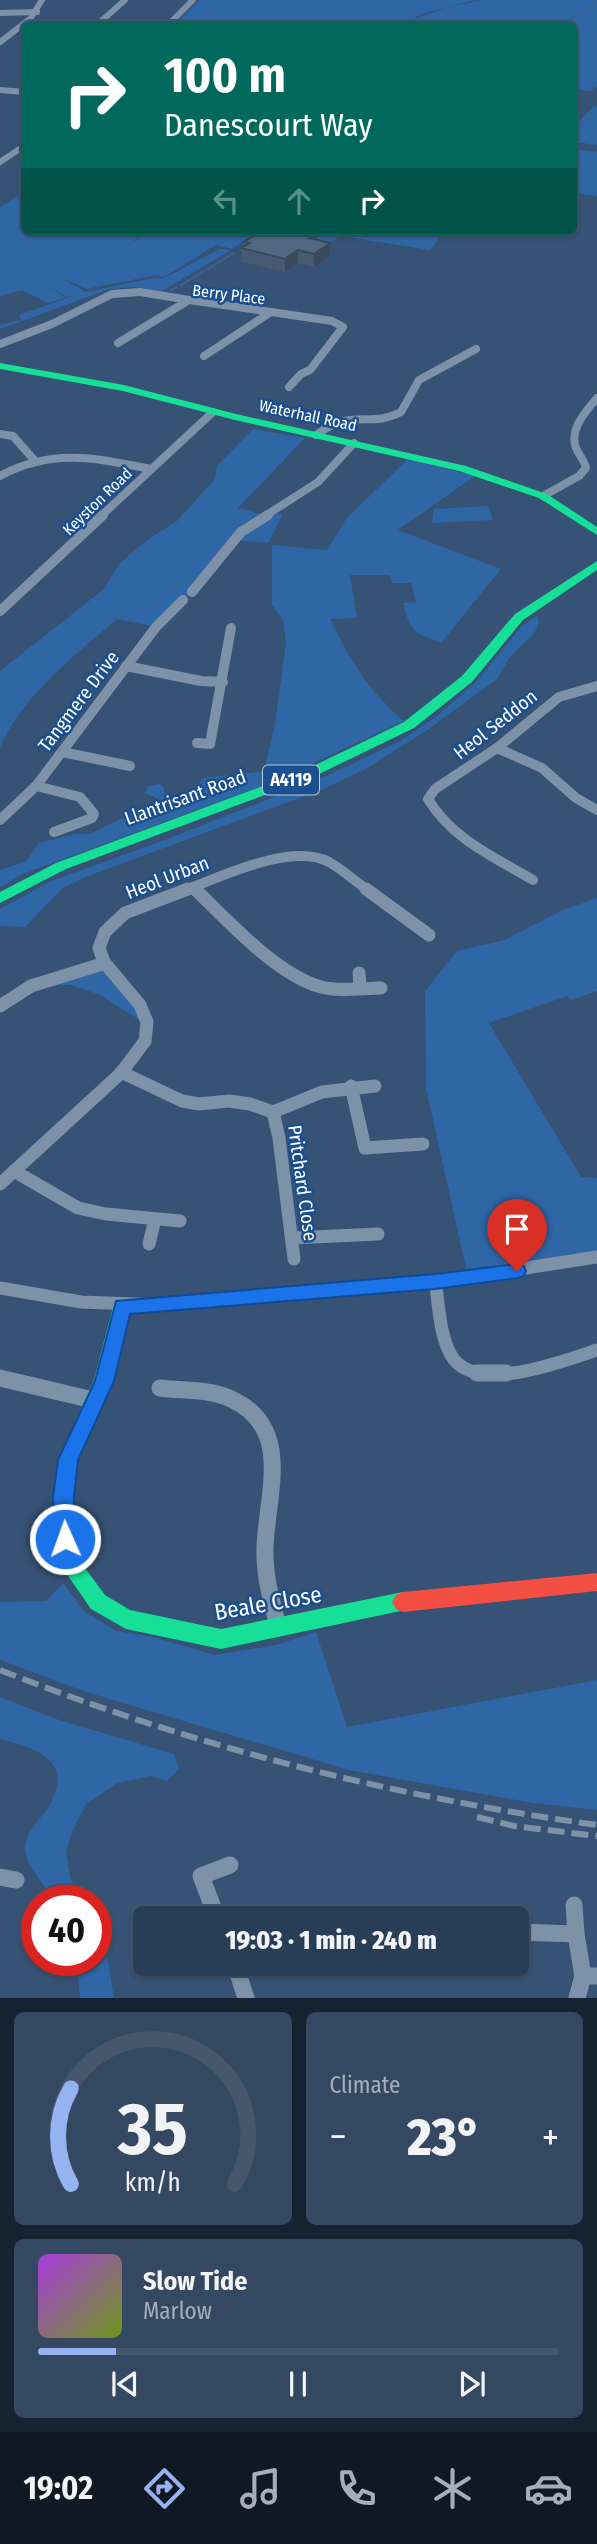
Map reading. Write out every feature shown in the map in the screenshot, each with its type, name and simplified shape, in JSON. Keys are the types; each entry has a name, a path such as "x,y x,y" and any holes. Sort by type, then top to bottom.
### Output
{"street":[{"path":"26,21 37,12 42,0"},
{"path":"101,21 125,0"},
{"path":"172,21 193,0"},
{"path":"0,13 37,12"},
{"path":"0,42 21,25"},
{"path":"11,91 18,86"},
{"path":"0,90 21,92"},
{"path":"0,162 21,148"},
{"path":"15,153 21,154"},
{"path":"0,344 52,324 112,294 140,292 189,300"},
{"name":"Berry Place","path":"118,343 189,300 271,312"},
{"path":"271,312 332,321 343,327 310,370 300,374 289,387"},
{"name":"Berry Place","path":"204,356 271,312"},
{"path":"316,435 330,422 343,417 390,417 402,412 414,385 422,378 455,363 476,349"},
{"name":"Waterhall Road","path":"0,366 124,388 264,424 462,468 543,496 596,533"},
{"path":"543,496 579,476 586,468 585,461 575,447 575,432 583,415 597,398"},
{"name":"Keyston Road","path":"0,611 214,412"},
{"path":"0,434 13,436 35,460"},
{"name":"Tangmere Drive","path":"0,820 36,786 159,622 187,596 242,531 318,482 354,443"},
{"path":"0,476 35,460 83,457 151,469"},
{"path":"586,468 597,469"},
{"name":"Llantrisant Road","path":"0,898 61,866 308,774 409,725 467,679 519,617 542,599 597,565"},
{"name":"Llantrisant Road","path":"542,599 597,579"},
{"path":"197,743 210,744 231,633 216,636"},
{"path":"126,666 201,681 223,682"},
{"name":"Heol Seddon","path":"533,880 457,833 435,814 428,799 435,789 498,748 559,697 597,686"},
{"path":"498,748 542,768 576,798 597,810"},
{"path":"62,752 130,766"},
{"path":"105,772 112,763"},
{"path":"36,786 79,797 94,814 92,818 54,832"},
{"name":"Heol Urban","path":"102,964 100,946 113,921 135,908 269,859 309,856 327,861 429,935"},
{"path":"192,887 235,928 306,982 328,988 381,988"},
{"path":"0,1006 31,986 102,964 141,1002 148,1025 145,1041 121,1072 0,1184"},
{"path":"359,973 360,988"},
{"path":"121,1072 182,1101 199,1104 229,1101 250,1104 273,1112 303,1096 351,1086 375,1086"},
{"path":"351,1086 365,1148 423,1144"},
{"name":"Pritchard Close","path":"273,1112 294,1259"},
{"path":"14,1171 78,1208 180,1221"},
{"path":"149,1244 155,1219"},
{"path":"292,1238 378,1234"},
{"path":"0,1288 50,1299 122,1307 435,1281 542,1268 597,1257"},
{"path":"435,1281 452,1357 462,1369 478,1375 499,1376 597,1350"},
{"name":"Beale Close","path":"122,1307 104,1381 93,1400 68,1460 63,1497 65,1539 76,1573 98,1602 126,1619 221,1639 396,1603 597,1582"},
{"path":"0,1378 93,1400"},
{"path":"160,1388 229,1398 255,1414 266,1425 271,1437 273,1457 265,1568 278,1626"},
{"path":"212,1906 201,1876 230,1865"},
{"path":"574,1906 576,1934 590,1976 578,1998"},
{"path":"529,1932 576,1934"},
{"path":"239,1976 246,1998"}],"shaded area":[{"path":"200,0 476,0 421,14 410,21 178,21"},
{"path":"482,0 597,0 597,86 591,91 577,89 577,21 414,19 445,8"},
{"path":"597,106 597,145 577,142 577,124"},
{"path":"577,149 597,152 597,196 577,193"},
{"path":"21,194 21,235 143,235 117,251 145,235 255,235 232,249 216,245 164,277 157,275 86,289 60,277 86,292 164,278 220,249 231,250 162,291 133,287 110,289 0,329 0,325 21,320 19,315 78,294 68,297 42,283 66,297 48,303 22,290 0,296 0,207"},
{"path":"321,235 442,235 430,250 340,236 327,245 312,242"},
{"path":"253,429 305,438 238,508 265,515 273,511 283,515 268,543 234,540 192,592 156,627 117,619 35,694 9,729 0,748 0,671 104,589 119,564 147,540 177,521 215,479 217,466"},
{"path":"408,459 475,476 398,530 501,569 441,643 419,634 408,620 403,603 416,602 411,583 392,583 390,575 350,575 357,618 330,619 361,674 404,721 273,782 23,874 0,887 0,870 26,861 39,843 75,834 89,834 151,805 156,798 145,793 147,786 160,784 164,787 164,793 175,800 191,793 203,778 264,771 275,724 286,643 283,619 272,605 272,545 327,550 346,519"},
{"path":"488,506 493,520 432,523 434,509"},
{"path":"537,616 539,622 534,634 510,657 497,679 426,731 364,770 321,790 88,876 63,888 25,927 0,926 0,909 51,881 165,840 324,777 400,741 437,716 477,681 522,626"},
{"path":"597,898 597,991 571,1000 567,996 489,1023 581,1177 597,1178 597,1257 468,1277 426,1088 425,991 457,951 504,940 563,910"},
{"path":"102,964 148,1025 98,994 70,985 31,986"},
{"path":"63,1583 84,1611 116,1631 153,1637 215,1655 276,1645 316,1632 347,1727 597,1680 597,1810 533,1803 349,1770 86,1692 0,1660 0,1602 46,1601"},
{"path":"0,1697 59,1720 174,1754 179,1769 167,1781 150,1776 118,1783 86,1804 72,1832 66,1852 74,1885 43,1885 28,1861 25,1848 31,1831 49,1806 56,1790 57,1777 48,1759 38,1752 0,1739"},
{"path":"78,1976 110,1976 114,1998 80,1998"}],"building":[{"path":"255,235 309,235 313,236 309,238 330,243 314,254 298,250 285,259 241,248 250,243 244,242"}],"waterway":[{"path":"567,21 597,3"},
{"path":"181,285 234,253"},
{"path":"170,291 177,287"}],"railway":[{"path":"0,1670 146,1723 294,1766 443,1799 597,1825"},
{"path":"477,1817 514,1826 597,1836"}],"traffic: fast":[{"path":"0,366 124,388 235,417 462,468 543,496 597,532"},
{"path":"0,898 61,866 308,774 409,725 467,679 519,617 597,565"},
{"path":"122,1307 104,1380 68,1460 63,1497 65,1539 76,1573 98,1602 126,1619 221,1639 403,1602"}],"traffic: jam":[{"path":"403,1602 597,1582"}],"route":[{"path":"65,1539 63,1497 68,1460 93,1400 104,1381 122,1307 435,1281 517,1271"}]}
